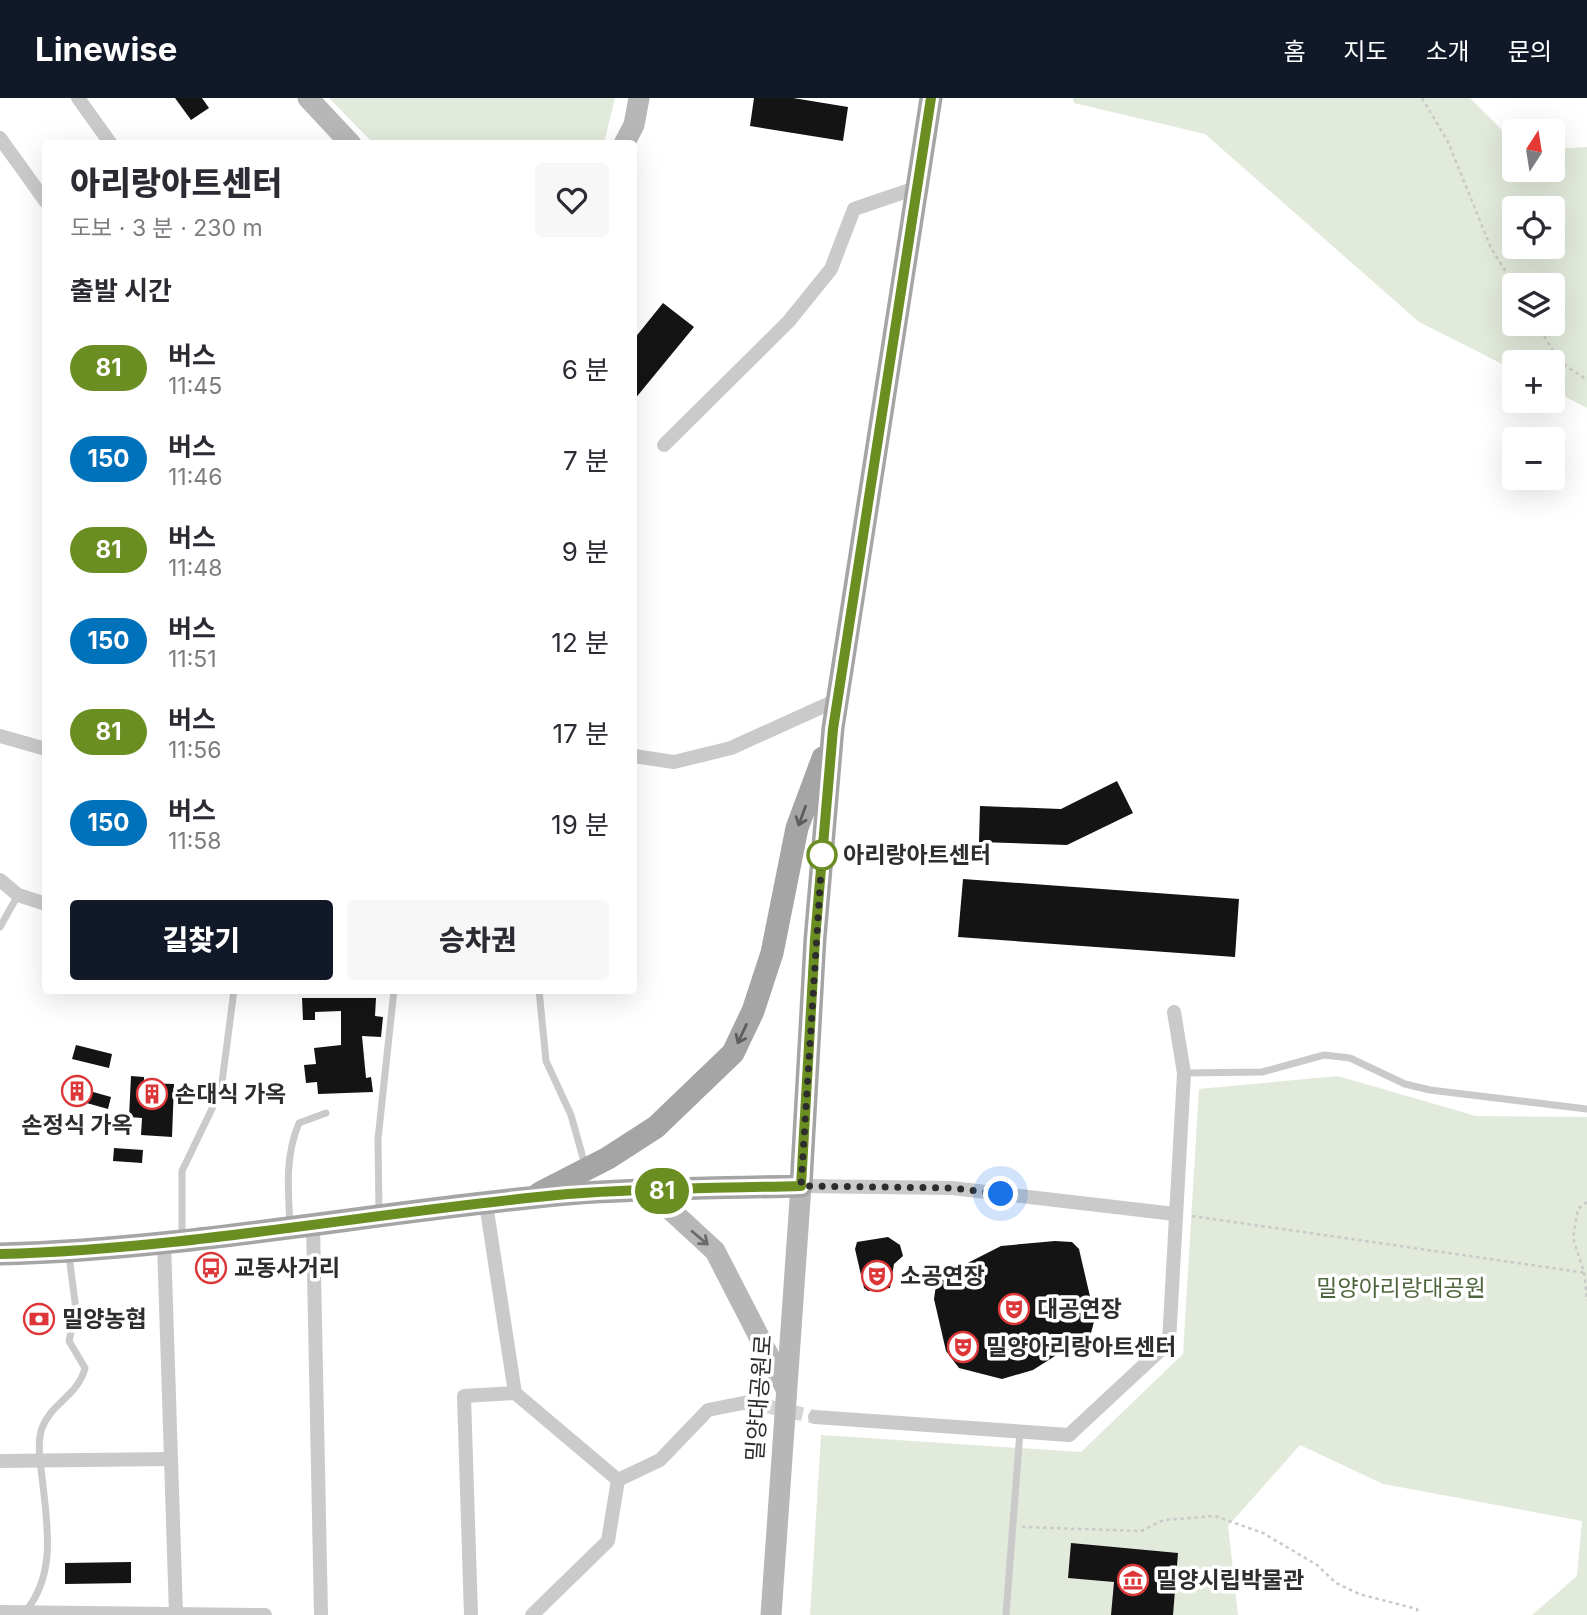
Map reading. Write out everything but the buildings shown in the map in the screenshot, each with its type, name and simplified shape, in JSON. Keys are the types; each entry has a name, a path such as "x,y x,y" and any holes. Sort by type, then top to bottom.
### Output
{"main road":[{"path":"308,98 347,140"},
{"path":"626,140 634,125 639,98"},
{"path":"0,1254 68,1252 173,1242 527,1199 650,1191 801,1186 815,939 833,729 931,98"},
{"path":"527,1199 586,1169 656,1127 733,1053 753,1011 772,953 797,828 833,729"},
{"name":"밀양대공원로","path":"771,1615 801,1186"},
{"path":"650,1191 715,1251 786,1390"}],"street":[{"path":"78,98 108,140"},
{"path":"0,138 42,196"},
{"path":"664,445 789,321 831,270 854,209 916,188"},
{"path":"637,756 674,762 731,748 837,700"},
{"path":"0,736 42,748"},
{"path":"0,880 18,895 42,903"},
{"path":"815,1417 1069,1435 1169,1342 1184,1073 1174,1012"},
{"path":"801,1186 952,1188 1175,1214"},
{"path":"486,1204 515,1393 618,1480"},
{"path":"313,1224 321,1615"},
{"path":"173,1242 171,1459 177,1614"},
{"path":"471,1615 464,1396 515,1393"},
{"path":"618,1480 660,1460 708,1410 748,1402"},
{"path":"0,1461 171,1459"},
{"path":"532,1615 608,1541 618,1480"},
{"path":"0,1612 265,1615"}],"lane":[{"path":"0,927 18,895"},
{"path":"173,1242 182,1171 221,1090 233,994"},
{"path":"379,1216 378,1139 394,994"},
{"path":"539,994 546,1061 571,1115 586,1169"},
{"path":"1184,1073 1262,1072 1324,1055 1350,1058 1405,1084 1430,1090 1587,1109"},
{"path":"290,1227 287,1175 291,1142 299,1123 327,1113"},
{"path":"25,1614 39,1594 48,1560 47,1520 40,1460 42,1428 55,1408 81,1383 85,1368 69,1340 76,1310 68,1252"},
{"path":"1006,1615 1020,1431"}],"path":[{"path":"1422,98 1448,142 1491,248 1507,273"},
{"path":"1544,336 1559,361 1587,380"},
{"path":"1587,1202 1578,1209 1573,1238 1585,1272 1587,1301"},
{"path":"1175,1214 1585,1272"},
{"path":"1013,1527 1140,1531 1164,1520 1215,1516 1264,1532 1317,1565 1336,1583 1385,1602 1417,1609 1418,1615"}],"green space":[{"path":"329,98 615,98 605,140 370,140"},
{"path":"1073,98 1470,98 1502,130 1502,182 1565,182 1565,148 1587,147 1587,408 1565,397 1565,350 1502,350 1502,364 1419,322 1205,134 1074,103"},
{"name":"밀양아리랑대공원","path":"1338,1076 1476,1116 1587,1117 1587,1615 1532,1615 1577,1576 1582,1521 1383,1484 1300,1445 1228,1526 1238,1615 810,1615 821,1435 1081,1452 1183,1354 1199,1089"}],"tunnel":[{"path":"748,1402 815,1417"}],"bus line":[{"name":"81","path":"0,1254 68,1252 164,1243 570,1194 801,1186 815,939 833,729 931,98"}],"place":[{"name":"아리랑아트센터","path":"822,855"},
{"name":"손정식 가옥","path":"77,1091"},
{"name":"손대식 가옥","path":"152,1094"},
{"name":"교동사거리","path":"211,1268"},
{"name":"소공연장","path":"877,1276"},
{"name":"대공연장","path":"1014,1309"},
{"name":"밀양농협","path":"39,1319"},
{"name":"밀양아리랑아트센터","path":"963,1347"},
{"name":"밀양시립박물관","path":"1133,1580"}],"route":[{"path":"822,855 801,1186 952,1188 1001,1194"}]}
